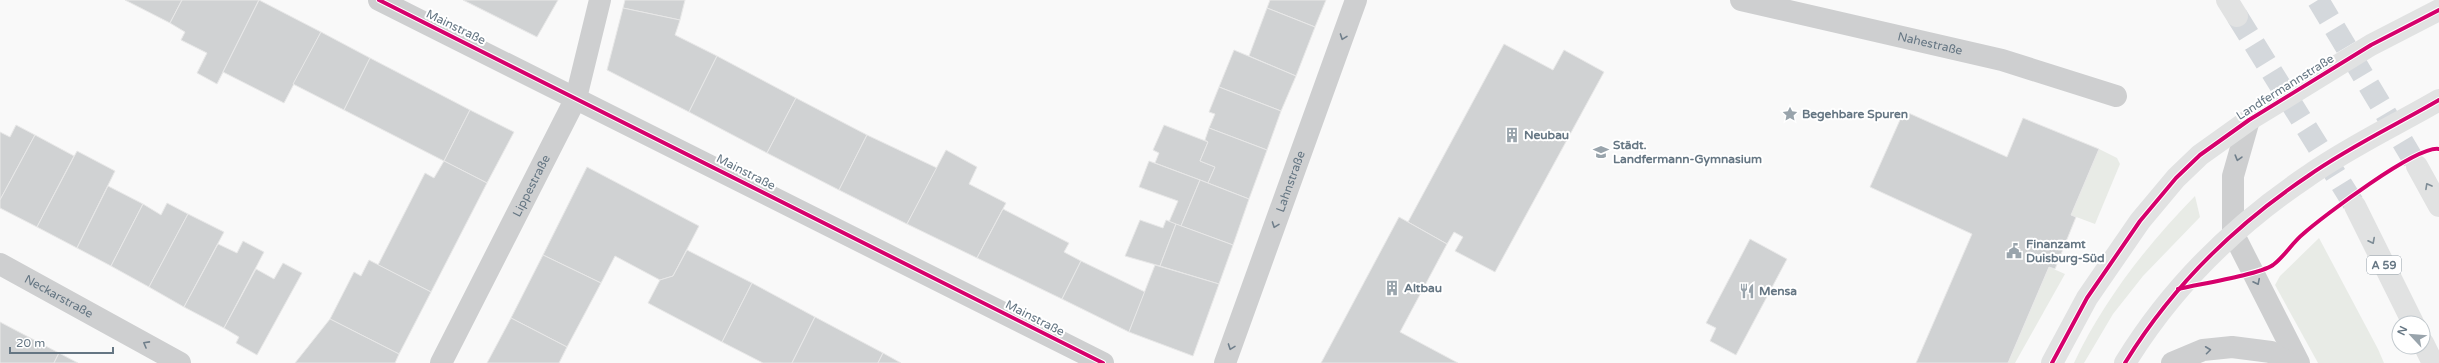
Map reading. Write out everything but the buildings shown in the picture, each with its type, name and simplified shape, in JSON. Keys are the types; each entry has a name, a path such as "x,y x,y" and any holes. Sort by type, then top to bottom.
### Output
{"main road":[{"name":"Landfermannstraße","path":"2052,363 2087,298 2140,221 2176,178 2200,155 2249,120 2371,45 2434,12"},
{"path":"2125,363 2147,328 2178,289 2233,233 2308,175 2439,100"},
{"path":"2417,166 2439,206"},
{"name":"A 59","path":"2355,206 2409,315"}],"street":[{"name":"Mainstraße","path":"379,0 1103,363"},
{"name":"Lippestraße","path":"442,363 576,98 600,0"},
{"name":"Lahnstraße","path":"1225,363 1356,0"},
{"name":"Nahestraße","path":"1741,0 2002,60 2116,96"},
{"path":"2249,120 2233,176 2233,233 2299,363"},
{"name":"Neckarstraße","path":"0,264 180,363"},
{"path":"2172,363 2203,350 2232,347 2271,352 2288,363"}],"shaded area":[{"path":"2099,149 2117,158 2120,164 2095,224 2071,215"},
{"path":"2195,196 2200,217 2143,276 2113,314 2084,363 2074,363 2098,318 2127,275 2160,234"},
{"path":"2319,238 2384,363 2318,363 2275,285 2280,276"},
{"path":"2049,267 2065,274 2015,363 2008,363"}],"tunnel":[{"path":"2318,0 2417,166"},
{"path":"2237,16 2355,206"}],"cycle path":[{"path":"379,0 1103,363"},
{"path":"2052,363 2087,298 2140,221 2176,178 2200,155 2249,120 2371,45 2439,10"},
{"path":"2125,363 2143,335 2184,284 2206,260 2255,215 2324,165 2439,100"},
{"path":"2178,289 2242,276 2273,265 2303,234 2329,213 2370,184 2411,158 2428,151 2439,149"}],"place":[{"name":"Begehbare Spuren","path":"1790,114"},
{"name":"Neubau","path":"1512,135"},
{"name":"Städt. Landfermann-Gymnasium","path":"1601,152"},
{"name":"Finanzamt Duisburg-Süd","path":"2014,251"},
{"name":"Altbau","path":"1392,288"},
{"name":"Mensa","path":"1747,291"}]}
